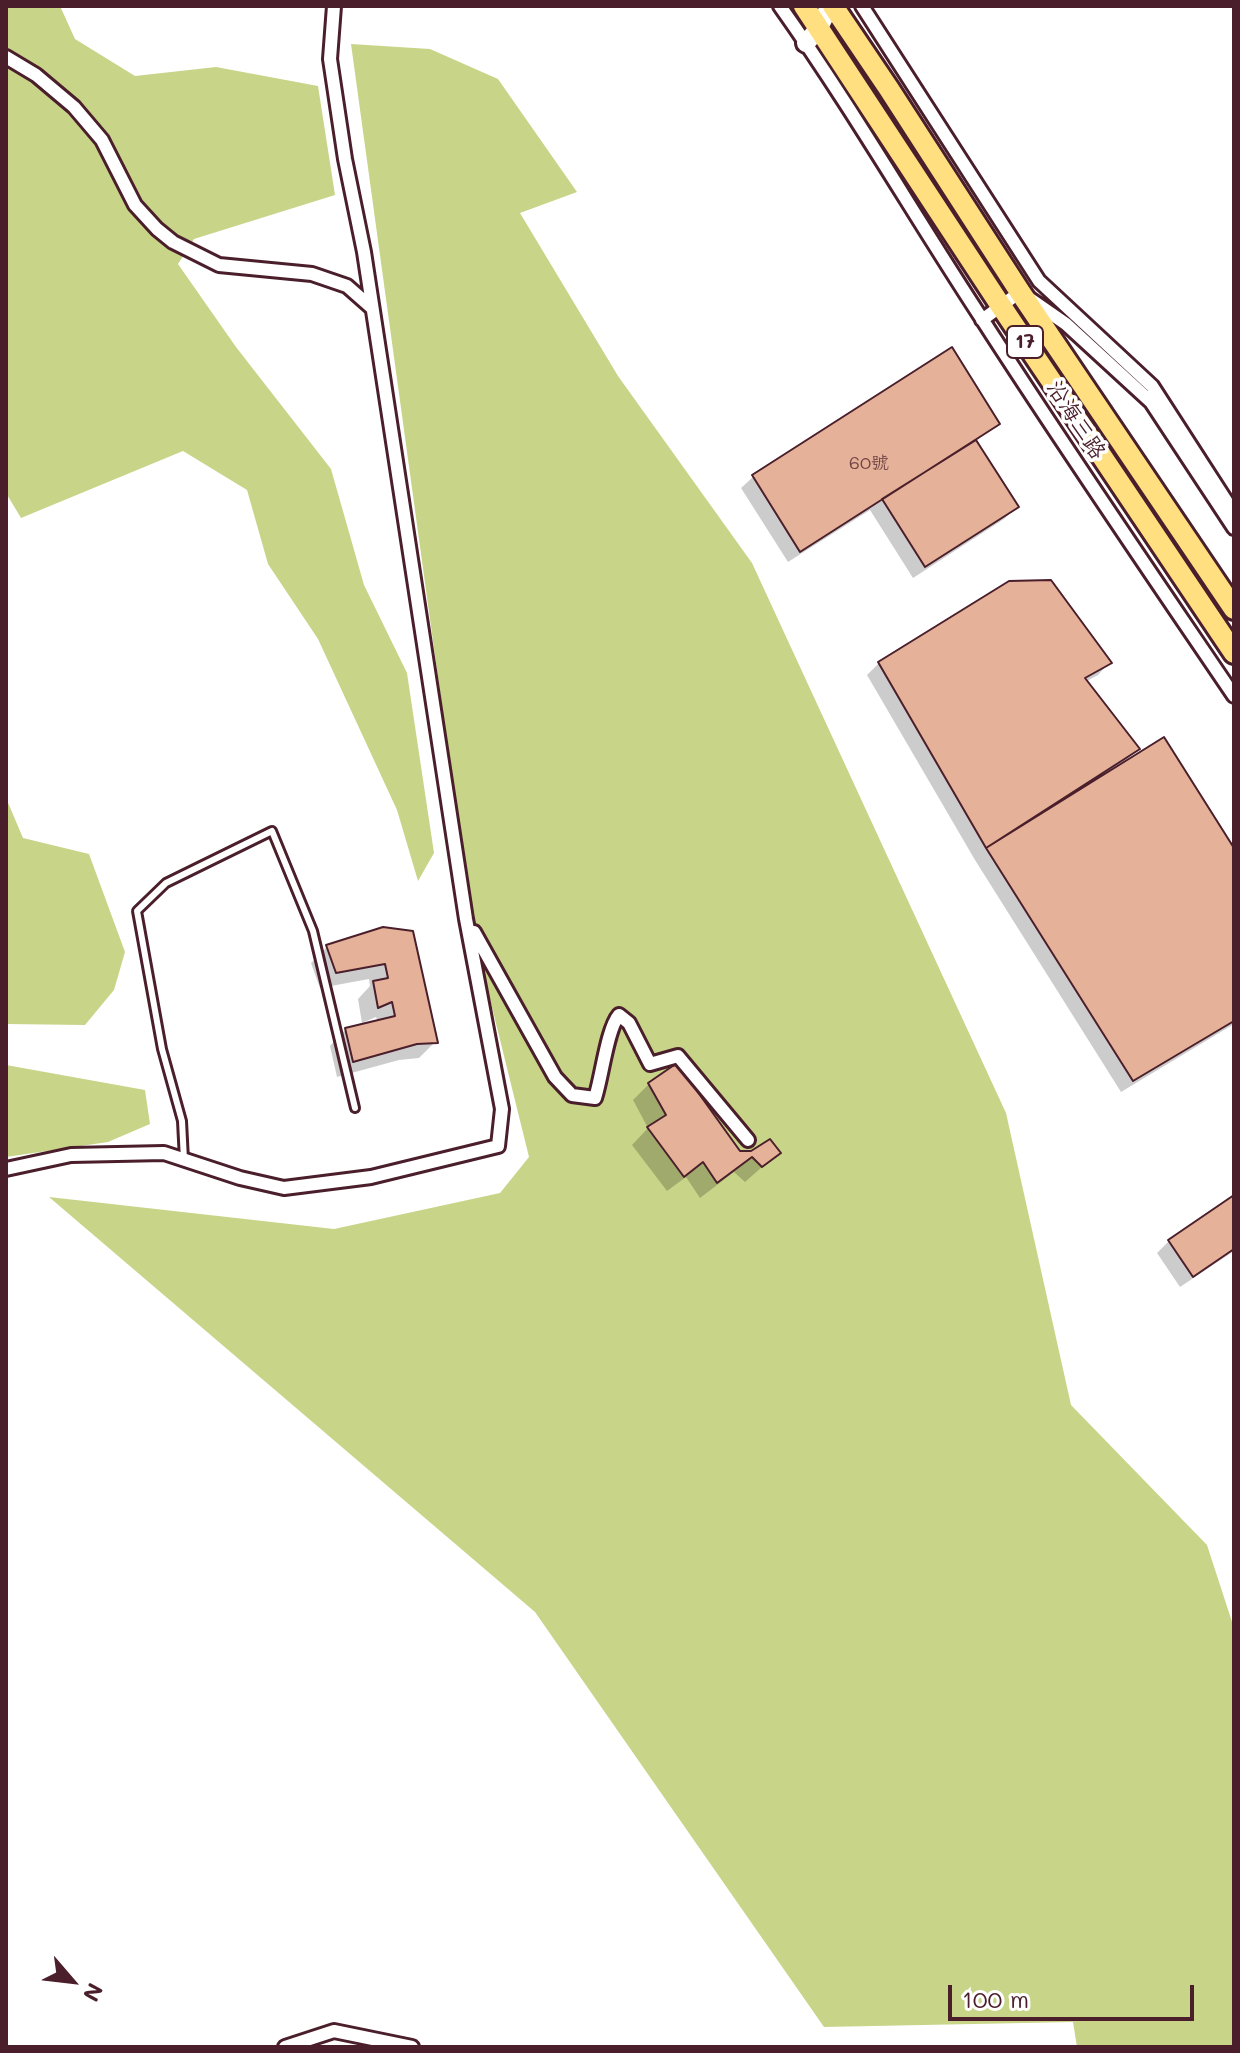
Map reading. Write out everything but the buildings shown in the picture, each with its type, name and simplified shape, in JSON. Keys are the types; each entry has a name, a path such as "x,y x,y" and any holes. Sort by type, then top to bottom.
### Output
{"main road":[{"name":"沿海三路","path":"805,6 812,36 1001,306 1234,653"},
{"name":"沿海三路","path":"831,6 1234,609"}],"street":[{"path":"6,1169 71,1155 164,1153 240,1178 284,1188 371,1177 498,1146 502,1109 466,919 364,252 345,159 330,59 334,6"},
{"name":"沿海三路","path":"780,6 812,36 865,132 982,320 1234,696"},
{"path":"812,36 831,6"},
{"path":"862,6 1039,281 1152,386 1234,513"},
{"path":"6,57 36,75 74,107 102,140 135,205 173,242 219,265 312,274 347,286 372,308"},
{"path":"982,320 1020,292"},
{"name":"沿海三路","path":"1020,292 1066,324 1151,402 1234,528"},
{"path":"466,919 555,1077 572,1095 595,1098 603,1076 613,1022 619,1015 629,1023 650,1064 678,1056 748,1140"},
{"path":"285,2047 334,2031 412,2047"}],"lane":[{"path":"184,1160 182,1121 162,1049 137,911 166,883 272,831 313,931 355,1108"}],"green space":[{"path":"6,6 60,6 75,39 135,76 216,67 318,86 335,195 194,239 178,264 236,347 331,469 364,585 407,673 434,853 418,881 397,810 318,639 268,564 247,490 183,451 21,518 6,493"},
{"path":"351,44 430,49 498,79 577,192 520,213 618,376 752,563 1006,1113 1071,1405 1207,1545 1234,1628 1234,2047 1077,2047 1073,2022 824,2027 535,1612 49,1197 334,1229 500,1193 529,1157 468,896"},
{"path":"6,798 23,838 89,854 125,952 114,990 85,1025 6,1024"},
{"path":"6,1065 145,1090 150,1124 108,1142 6,1157"}]}
